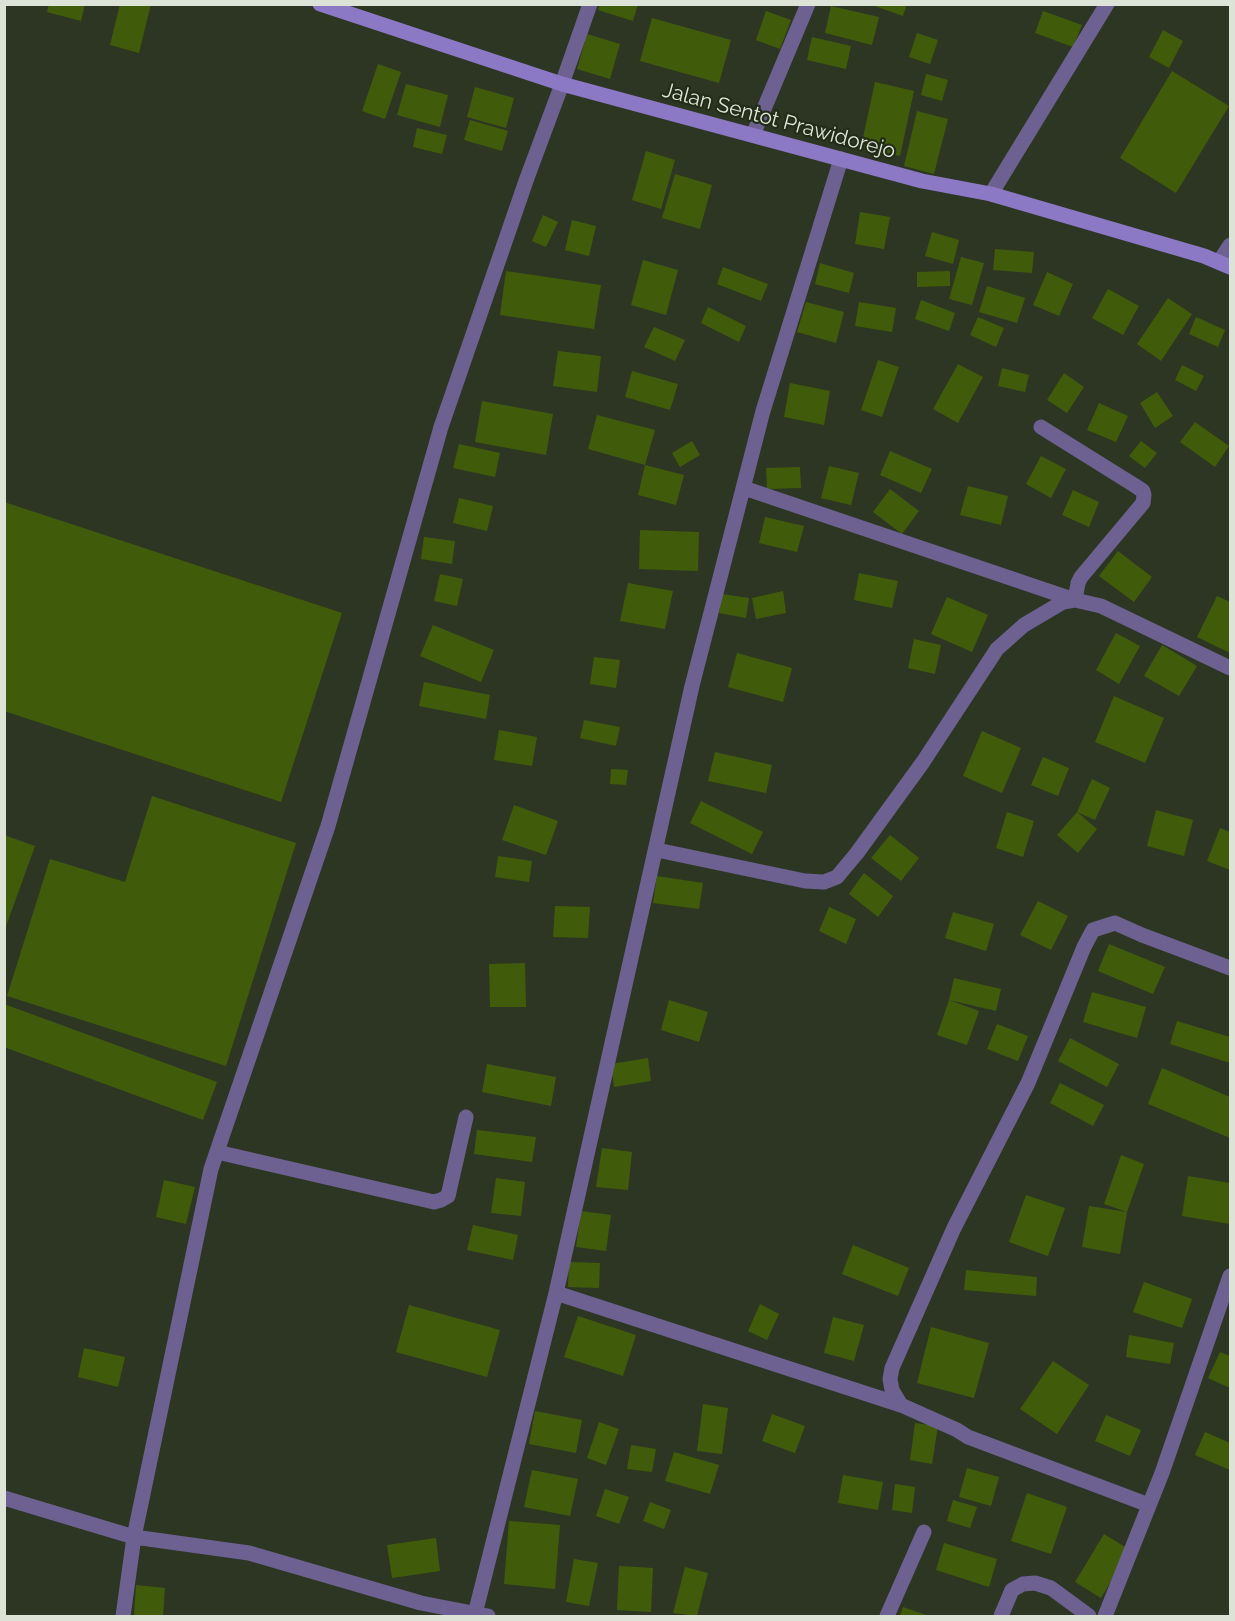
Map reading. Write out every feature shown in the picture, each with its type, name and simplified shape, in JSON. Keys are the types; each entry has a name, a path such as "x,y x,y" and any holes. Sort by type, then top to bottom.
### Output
{"main road":[{"name":"Jalan Sentot Prawidorejo","path":"320,4 562,84 922,181 991,194 1225,265"}],"street":[{"path":"123,1617 134,1538 211,1169 328,826 441,427 590,4"},
{"path":"753,135 808,4"},
{"path":"991,194 1107,4"},
{"path":"4,1498 134,1538 249,1553 421,1603 482,1615 657,850 692,686 763,411 841,159"},
{"path":"1225,265 1230,245"},
{"path":"1041,427 1134,485 1143,491 1144,495 1143,503 1078,583 1075,600"},
{"path":"744,488 1075,600 1101,606 1230,668"},
{"path":"657,850 806,881 824,882 837,877 923,762 997,649 1009,637 1043,613 1063,602 1075,600"},
{"path":"901,1405 892,1390 890,1379 892,1368 954,1228 1028,1083 1093,930 1115,923 1230,968"},
{"path":"217,1152 434,1202 448,1196 466,1117"},
{"path":"1106,1617 1149,1505 1230,1276"},
{"path":"555,1293 901,1405 968,1437 1149,1505"},
{"path":"886,1617 924,1532"},
{"path":"1001,1617 1012,1590 1023,1584 1035,1583 1051,1587 1089,1617"}],"building":[{"path":"49,4 85,4 81,21 47,12"},
{"path":"120,4 151,4 139,53 110,45"},
{"path":"600,4 638,4 633,21 598,10"},
{"path":"869,4 907,4 903,16"},
{"path":"831,6 879,17 872,45 825,33"},
{"path":"766,11 791,20 780,49 756,40"},
{"path":"1043,11 1082,25 1073,47 1035,33"},
{"path":"652,18 731,40 719,83 640,61"},
{"path":"1163,30 1183,41 1169,68 1149,57"},
{"path":"917,33 938,40 930,64 909,57"},
{"path":"587,34 620,44 610,79 577,69"},
{"path":"812,37 851,46 846,69 807,60"},
{"path":"378,64 401,72 385,119 362,111"},
{"path":"1172,71 1229,106 1176,193 1120,158"},
{"path":"926,74 948,80 942,101 921,95"},
{"path":"875,82 914,91 900,156 861,147"},
{"path":"406,84 448,95 440,127 397,115"},
{"path":"475,87 514,98 506,128 467,117"},
{"path":"917,111 948,119 934,174 904,166"},
{"path":"470,120 508,131 502,151 464,140"},
{"path":"417,128 447,135 442,154 413,147"},
{"path":"646,151 675,160 661,209 632,200"},
{"path":"675,174 712,185 700,229 662,218"},
{"path":"860,212 890,217 884,249 855,244"},
{"path":"543,215 558,222 546,247 532,241"},
{"path":"572,220 596,226 589,256 565,250"},
{"path":"932,232 959,240 953,264 925,256"},
{"path":"995,249 1034,252 1032,273 993,270"},
{"path":"961,257 984,263 972,305 949,299"},
{"path":"643,260 678,270 666,315 631,305"},
{"path":"820,263 854,273 849,293 815,284"},
{"path":"723,267 768,284 761,301 717,284"},
{"path":"506,271 601,285 594,329 500,315"},
{"path":"950,271 950,286 917,287 917,272"},
{"path":"1047,272 1073,284 1059,316 1033,305"},
{"path":"987,286 1025,298 1017,323 979,312"},
{"path":"1108,289 1139,306 1123,335 1092,318"},
{"path":"1168,298 1192,314 1161,361 1137,344"},
{"path":"921,300 955,313 949,331 915,319"},
{"path":"806,302 844,312 836,343 797,332"},
{"path":"859,302 896,308 892,332 855,326"},
{"path":"708,307 746,326 739,342 701,323"},
{"path":"978,317 1004,328 996,347 970,335"},
{"path":"1196,317 1225,330 1218,347 1189,334"},
{"path":"654,327 685,340 675,361 644,347"},
{"path":"558,351 601,356 597,392 553,386"},
{"path":"878,360 899,367 882,417 861,410"},
{"path":"958,364 983,377 958,423 933,409"},
{"path":"1182,365 1204,376 1196,391 1175,380"},
{"path":"1002,368 1029,375 1025,392 998,386"},
{"path":"632,371 678,384 670,410 625,397"},
{"path":"1064,373 1084,387 1067,413 1047,400"},
{"path":"790,383 830,391 824,425 784,417"},
{"path":"1157,392 1173,416 1155,428 1140,403"},
{"path":"482,401 553,414 546,455 475,442"},
{"path":"1099,403 1128,416 1116,442 1087,430"},
{"path":"597,415 655,430 645,465 588,449"},
{"path":"1195,422 1229,446 1215,467 1180,442"},
{"path":"692,441 700,455 680,467 672,453"},
{"path":"1141,441 1157,453 1145,468 1129,456"},
{"path":"459,444 500,453 495,477 453,468"},
{"path":"890,451 932,469 921,493 880,475"},
{"path":"1041,456 1066,469 1051,498 1026,484"},
{"path":"645,465 684,475 676,505 638,495"},
{"path":"829,466 859,473 851,505 821,498"},
{"path":"800,467 801,488 767,489 766,468"},
{"path":"968,486 1008,496 1001,525 960,515"},
{"path":"890,489 919,511 902,534 873,512"},
{"path":"1073,490 1099,502 1089,527 1062,515"},
{"path":"459,498 493,506 487,531 453,523"},
{"path":"4,502 342,613 281,802 4,711"},
{"path":"765,517 804,526 797,552 759,543"},
{"path":"640,530 699,532 698,571 639,569"},
{"path":"424,537 455,541 452,564 421,559"},
{"path":"1118,551 1152,577 1134,602 1099,576"},
{"path":"859,573 898,581 892,608 854,600"},
{"path":"440,574 463,579 457,606 434,601"},
{"path":"628,583 673,591 665,629 620,621"},
{"path":"783,591 786,613 756,619 752,598"},
{"path":"722,594 749,598 746,618 719,613"},
{"path":"1217,596 1230,602 1230,653 1197,637"},
{"path":"947,597 988,615 972,652 931,634"},
{"path":"433,625 494,650 481,682 420,656"},
{"path":"1116,633 1140,646 1119,684 1096,670"},
{"path":"914,639 941,645 935,674 908,668"},
{"path":"1162,645 1197,666 1179,696 1144,676"},
{"path":"737,653 792,668 783,702 728,687"},
{"path":"594,657 620,660 616,688 590,684"},
{"path":"424,682 490,695 486,719 419,706"},
{"path":"1114,696 1164,718 1145,763 1095,742"},
{"path":"584,720 620,727 616,746 580,738"},
{"path":"499,730 537,737 532,766 494,760"},
{"path":"982,731 1021,748 1002,793 963,776"},
{"path":"715,752 772,765 766,793 708,781"},
{"path":"1043,757 1069,768 1058,796 1031,785"},
{"path":"611,769 628,770 626,785 610,784"},
{"path":"1092,779 1110,788 1095,820 1077,812"},
{"path":"152,796 296,843 226,1066 7,996 50,859 125,882"},
{"path":"701,801 763,832 752,854 690,823"},
{"path":"514,805 558,821 546,855 502,840"},
{"path":"1156,810 1193,820 1184,856 1147,846"},
{"path":"1007,812 1034,821 1023,857 996,848"},
{"path":"1077,812 1097,829 1078,853 1057,835"},
{"path":"1220,828 1230,832 1230,870 1207,861"},
{"path":"4,835 35,846 5,929 4,929"},
{"path":"890,835 919,858 901,881 871,858"},
{"path":"498,856 532,861 529,882 495,877"},
{"path":"864,873 893,896 878,917 849,894"},
{"path":"657,876 703,883 699,909 653,903"},
{"path":"1038,901 1068,916 1051,950 1020,935"},
{"path":"555,906 590,907 588,938 553,937"},
{"path":"829,907 856,919 846,944 819,931"},
{"path":"953,912 994,924 986,951 945,938"},
{"path":"1109,944 1165,967 1153,994 1098,971"},
{"path":"525,963 526,1007 490,1007 489,964"},
{"path":"954,978 1001,989 996,1011 949,1000"},
{"path":"1092,992 1146,1007 1137,1038 1083,1022"},
{"path":"669,1000 708,1012 699,1042 661,1030"},
{"path":"949,1000 979,1011 967,1045 937,1035"},
{"path":"4,1004 217,1082 203,1120 4,1047"},
{"path":"1177,1021 1230,1037 1230,1063 1170,1044"},
{"path":"997,1024 1028,1036 1018,1061 987,1049"},
{"path":"1070,1038 1119,1064 1107,1087 1058,1061"},
{"path":"648,1058 651,1081 614,1087 611,1064"},
{"path":"487,1064 556,1077 551,1106 482,1092"},
{"path":"1162,1068 1230,1097 1230,1138 1148,1104"},
{"path":"1060,1083 1104,1105 1093,1126 1050,1103"},
{"path":"477,1130 536,1137 532,1162 474,1154"},
{"path":"602,1148 632,1152 628,1190 596,1187"},
{"path":"1121,1155 1144,1164 1127,1212 1104,1204"},
{"path":"1188,1176 1230,1183 1230,1224 1182,1216"},
{"path":"496,1178 525,1182 521,1216 491,1213"},
{"path":"164,1180 195,1187 186,1224 156,1217"},
{"path":"1026,1195 1065,1208 1048,1256 1009,1242"},
{"path":"1089,1206 1127,1212 1120,1254 1082,1247"},
{"path":"581,1211 611,1215 606,1251 576,1247"},
{"path":"473,1225 518,1235 513,1260 467,1250"},
{"path":"853,1245 909,1268 898,1296 842,1274"},
{"path":"569,1262 600,1263 599,1288 568,1287"},
{"path":"966,1270 1037,1277 1036,1296 964,1290"},
{"path":"1144,1282 1192,1299 1182,1328 1133,1312"},
{"path":"760,1304 779,1314 767,1340 748,1331"},
{"path":"409,1305 500,1330 487,1377 396,1352"},
{"path":"578,1316 636,1335 623,1376 564,1357"},
{"path":"833,1317 864,1325 854,1361 824,1353"},
{"path":"931,1327 989,1343 974,1398 917,1383"},
{"path":"1129,1335 1174,1343 1170,1364 1126,1357"},
{"path":"84,1348 125,1357 118,1387 78,1377"},
{"path":"1220,1352 1230,1356 1230,1388 1208,1378"},
{"path":"1053,1361 1089,1385 1057,1434 1020,1409"},
{"path":"703,1404 728,1408 722,1454 697,1451"},
{"path":"535,1411 582,1420 576,1453 529,1444"},
{"path":"772,1414 805,1426 795,1453 762,1441"},
{"path":"1106,1415 1141,1430 1130,1456 1095,1441"},
{"path":"599,1422 619,1429 606,1465 587,1458"},
{"path":"915,1423 938,1426 932,1464 910,1460"},
{"path":"1205,1432 1230,1443 1230,1470 1195,1455"},
{"path":"631,1445 656,1449 652,1472 627,1469"},
{"path":"674,1452 719,1465 710,1494 665,1481"},
{"path":"967,1468 999,1477 991,1506 959,1497"},
{"path":"532,1470 578,1479 570,1516 524,1507"},
{"path":"843,1475 883,1482 878,1510 838,1503"},
{"path":"895,1484 915,1487 912,1513 892,1510"},
{"path":"605,1489 629,1497 619,1524 596,1516"},
{"path":"1027,1493 1067,1507 1051,1554 1011,1541"},
{"path":"953,1500 977,1507 970,1528 947,1521"},
{"path":"650,1502 671,1510 664,1529 643,1521"},
{"path":"509,1521 560,1525 555,1589 504,1584"},
{"path":"1104,1534 1130,1550 1101,1598 1075,1582"},
{"path":"436,1538 440,1571 392,1578 387,1545"},
{"path":"944,1543 997,1559 989,1587 936,1570"},
{"path":"574,1559 598,1563 589,1606 566,1602"},
{"path":"619,1566 653,1568 651,1612 617,1610"},
{"path":"685,1567 708,1573 697,1616 673,1613"},
{"path":"136,1585 165,1588 163,1616 134,1616"},
{"path":"903,1607 929,1616 900,1616"}]}
